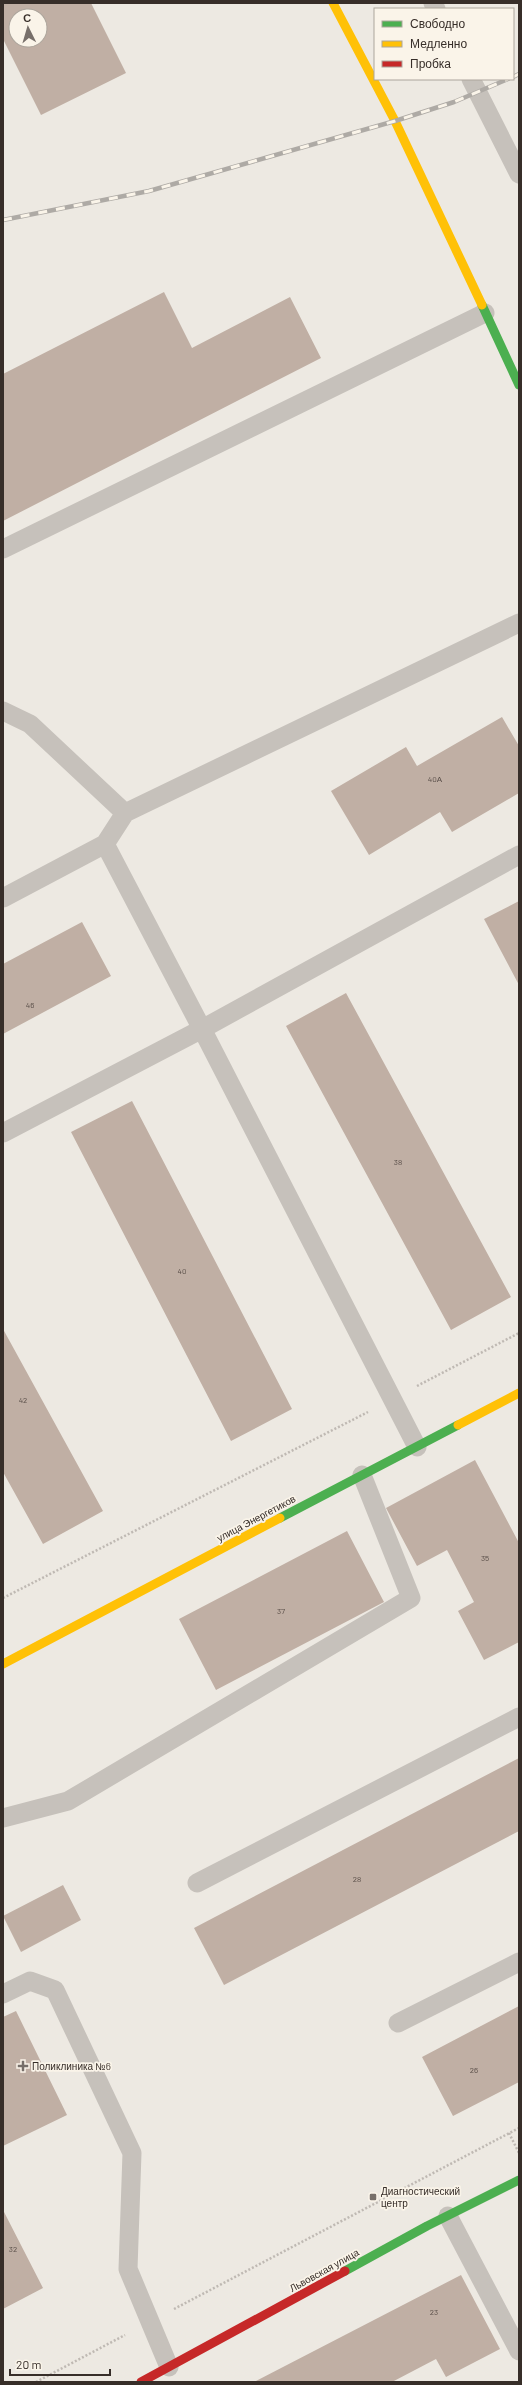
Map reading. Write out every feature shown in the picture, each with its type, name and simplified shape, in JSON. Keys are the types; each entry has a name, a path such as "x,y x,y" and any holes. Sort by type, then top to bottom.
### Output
{"street":[{"path":"333,3 395,121 519,385"},
{"name":"улица Энергетиков","path":"4,1661 519,1393"},
{"name":"Львовская улица","path":"141,2382 448,2216 519,2180"}],"lane":[{"path":"472,80 519,174"},
{"path":"3,549 485,313"},
{"path":"3,898 105,844 125,813 519,623"},
{"path":"3,711 30,724 125,813"},
{"path":"105,844 202,1029 391,1400 417,1447"},
{"path":"3,1133 202,1029 519,855"},
{"path":"3,1818 68,1800 411,1598 362,1475"},
{"path":"197,1883 519,1717"},
{"path":"398,2023 519,1962"},
{"path":"3,1994 30,1981 55,1990 132,2153 128,2269 169,2367"},
{"path":"448,2216 519,2351"}],"path":[{"path":"3,1598 519,1333"},
{"path":"36,2382 519,2128"},
{"path":"509,2133 519,2153"}],"building":[{"path":"3,3 91,3 126,73 41,115 3,39"},
{"path":"164,292 192,348 290,297 321,358 3,521 3,374"},
{"path":"502,717 519,746 519,793 452,832 440,812 369,855 331,791 406,747 417,766"},
{"path":"519,901 519,985 484,919"},
{"path":"82,922 111,976 3,1034 3,964"},
{"path":"346,993 511,1297 451,1330 286,1026"},
{"path":"132,1101 292,1409 231,1441 71,1132"},
{"path":"3,1329 103,1511 43,1544 3,1472"},
{"path":"475,1460 519,1543 519,1642 484,1660 458,1611 474,1602 447,1550 417,1566 386,1508"},
{"path":"347,1531 384,1602 216,1690 179,1619"},
{"path":"519,1758 519,1831 224,1985 194,1928"},
{"path":"63,1885 81,1920 21,1952 3,1916"},
{"path":"519,2006 519,2082 453,2116 422,2057"},
{"name":"Поликлиника №6","path":"16,2011 67,2115 3,2146 3,2017"},
{"path":"3,2210 43,2288 3,2309"},
{"path":"461,2275 500,2349 446,2377 436,2359 392,2382 254,2382"}],"railway":[{"path":"514,76 519,74"},
{"path":"3,220 149,191 395,121 454,102 506,80"}],"traffic: fast":[{"path":"482,305 519,385"},
{"path":"280,1518 458,1425"},
{"path":"345,2271 427,2226 519,2180"}],"traffic: slow":[{"path":"333,3 395,121 482,305"},
{"path":"458,1425 519,1393"},
{"path":"3,1664 280,1518"}],"traffic: jam":[{"path":"141,2382 345,2271"}],"place":[{"name":"Поликлиника №6","path":"23,2066"},
{"name":"Диагностический центр","path":"373,2197"}]}
